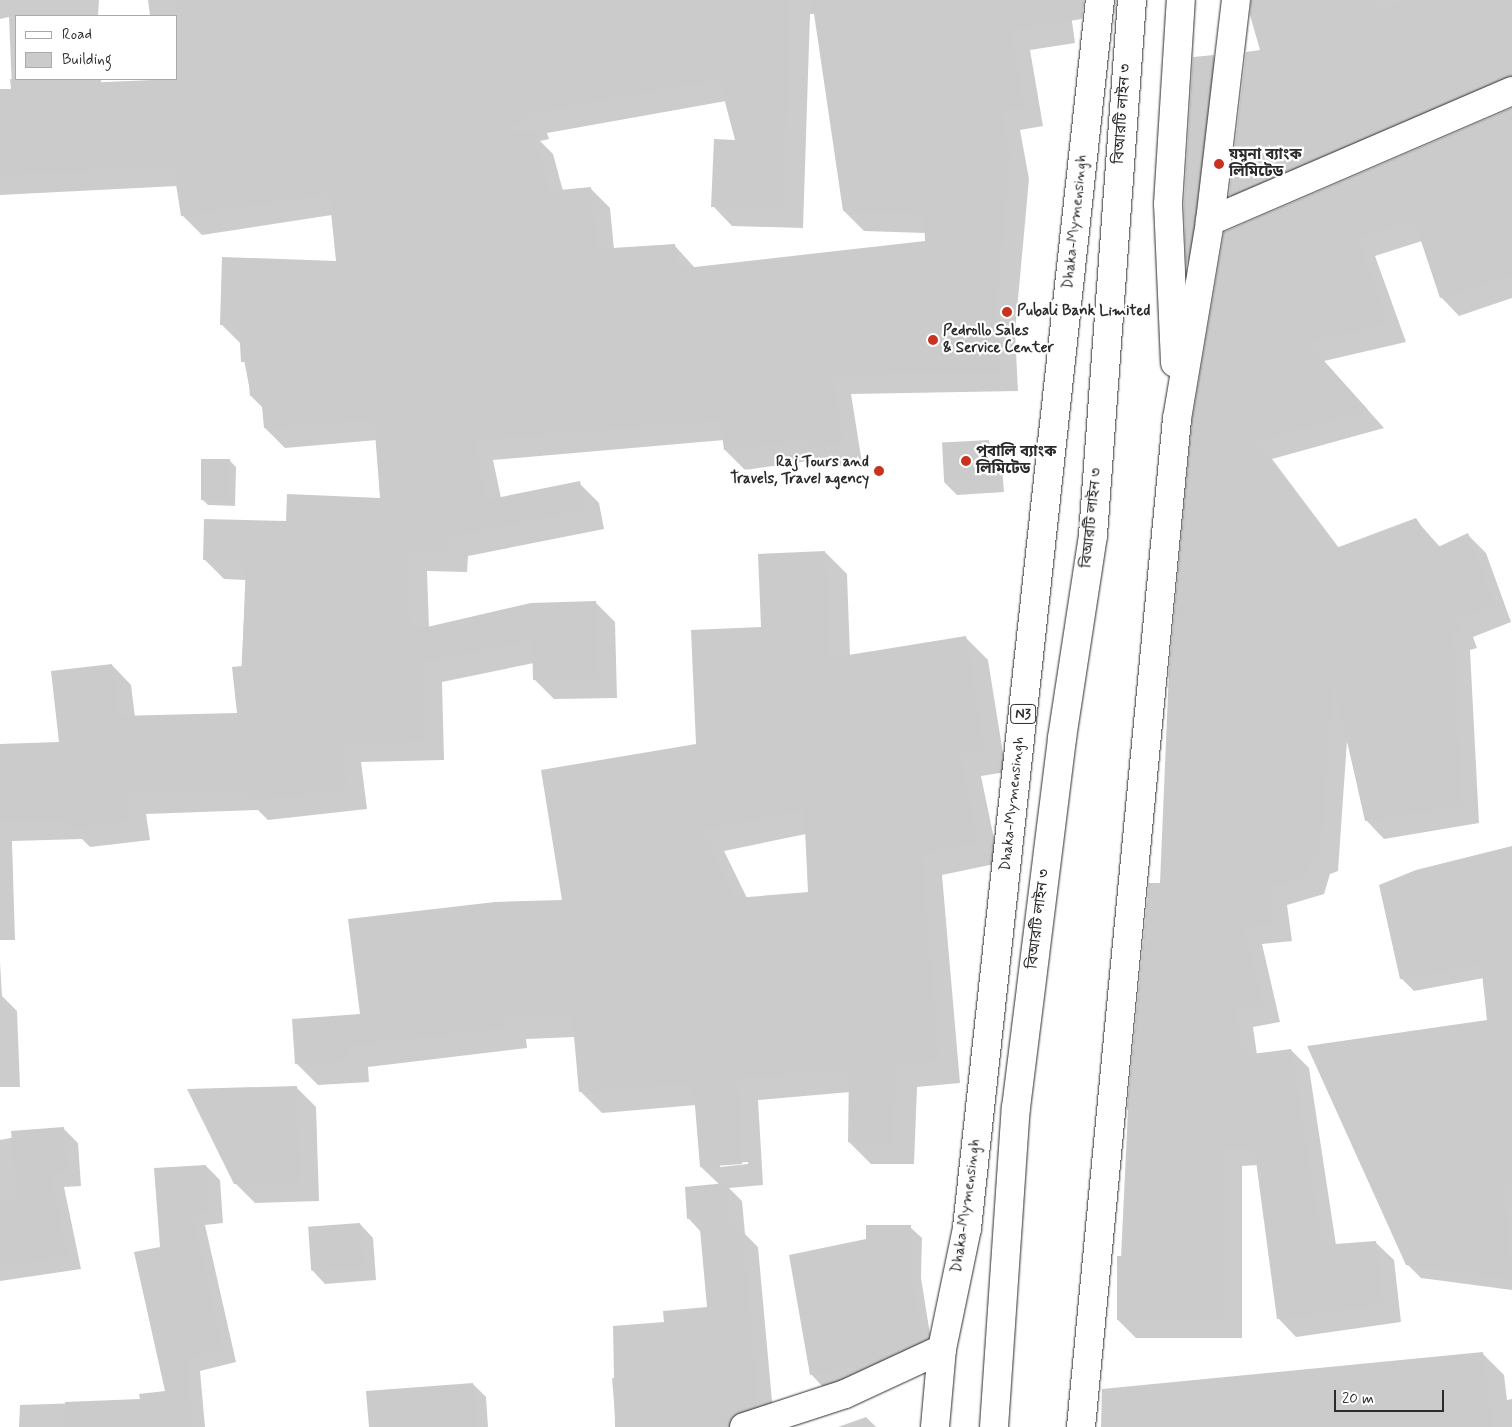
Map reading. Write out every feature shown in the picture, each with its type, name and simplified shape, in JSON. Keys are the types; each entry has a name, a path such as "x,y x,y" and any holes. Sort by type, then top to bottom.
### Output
{"main road":[{"name":"Dhaka-Mymensingh","path":"935,1427 942,1349 967,1228 1100,0"},
{"name":"বিআরটি লাইন ৩","path":"1016,1108 1092,535 1132,0"},
{"path":"1177,419 1168,204 1181,0"},
{"path":"1081,1427 1177,419 1210,221 1236,0"},
{"path":"1210,221 1512,91"},
{"path":"967,1228 1016,1108"},
{"path":"994,1427 1016,1108"},
{"path":"744,1427 845,1394 942,1349"}],"building":[{"path":"176,0 790,0 783,209 711,207 714,139 735,140 719,79 528,113 530,119 507,124 508,132 534,133 549,191 591,187 597,249 675,244 677,269 925,241 924,214 843,211 812,0 1084,0 1082,19 1010,30 1024,107 1001,110 1010,158 996,312 999,372 832,374 843,443 810,448 809,439 724,450 720,420 474,440 486,500 580,481 585,509 449,536 448,553 408,552 410,631 531,603 596,601 598,678 533,680 532,640 422,662 424,741 342,743 347,789 247,800 246,790 127,794 130,820 69,828 68,819 0,821 0,744 59,742 51,671 112,664 118,716 237,713 232,667 242,666 246,561 203,560 204,519 286,521 287,494 380,498 374,419 264,428 261,395 250,396 247,362 241,362 239,325 220,325 222,257 336,261 329,193 181,216 173,165 0,175 0,89 11,89 10,79 82,80 83,83 178,80 178,15 176,15"},
{"path":"1251,0 1374,0 1376,10 1408,0 1512,0 1512,76 1229,196 1246,52 1260,50 1250,15"},
{"path":"1214,55 1195,219 1186,267 1184,204 1193,57"},
{"path":"1512,108 1512,275 1440,298 1414,220 1357,237 1388,323 1307,342 1368,410 1255,441 1336,548 1416,518 1436,548 1468,533 1494,604 1456,618 1460,630 1453,632 1461,805 1365,821 1333,678 1320,852 1312,856 1306,876 1270,887 1274,923 1244,927 1262,1004 1235,1009 1243,1055 1291,1049 1322,1245 1376,1241 1383,1304 1277,1319 1254,1146 1224,1148 1224,1320 1117,1320 1117,1256 1123,1256 1126,1207 1130,1110 1127,1110 1149,883 1160,883 1169,670 1192,421 1224,232"},
{"name":"পুবালি ব্যাংক লিমিটেড","path":"989,440 991,479 944,481 942,442"},
{"path":"201,459 230,459 230,500 201,500"},
{"path":"825,551 830,658 966,636 984,750 960,754 978,842 921,853 939,1061 895,1065 893,1143 848,1142 849,1069 737,1078 742,1164 700,1167 693,1082 579,1092 572,1014 504,1018 505,1027 347,1046 347,1060 295,1064 292,1019 360,1014 348,919 495,902 562,900 541,770 696,744 691,630 761,627 758,554","holes":["804,809 808,892 736,898 703,830"]},
{"path":"1512,846 1512,1183 1503,1180 1512,1279 1406,1265 1307,1046 1487,1020 1481,964 1400,979 1379,885 1416,870"},
{"path":"297,1086 299,1182 234,1184 187,1089"},
{"path":"64,1127 67,1172 51,1173 67,1256 0,1265 0,1201 17,1199 11,1131"},
{"path":"206,1165 210,1210 192,1211 222,1348 186,1357 193,1427 66,1427 65,1402 140,1399 139,1394 165,1391 134,1252 160,1247 154,1168"},
{"path":"726,1183 730,1230 742,1229 758,1406 733,1416 729,1427 615,1427 613,1326 664,1322 663,1311 707,1307 699,1218 687,1219 685,1187"},
{"path":"360,1223 363,1267 311,1271 308,1227"},
{"path":"866,1225 911,1225 910,1266 922,1341 874,1363 810,1375 789,1255 866,1239"},
{"path":"1483,1352 1492,1427 1101,1427 1102,1389"},
{"path":"473,1383 477,1427 369,1427 366,1391"}],"place":[{"name":"যমুনা ব্যাংক লিমিটেড","path":"1219,164"},
{"name":"Pubali Bank Limited","path":"1007,312"},
{"name":"Pedrollo Sales & Service Center","path":"933,340"},
{"name":"পুবালি ব্যাংক লিমিটেড","path":"966,461"},
{"name":"Raj Tours and Travels, Travel agency","path":"879,471"}]}
